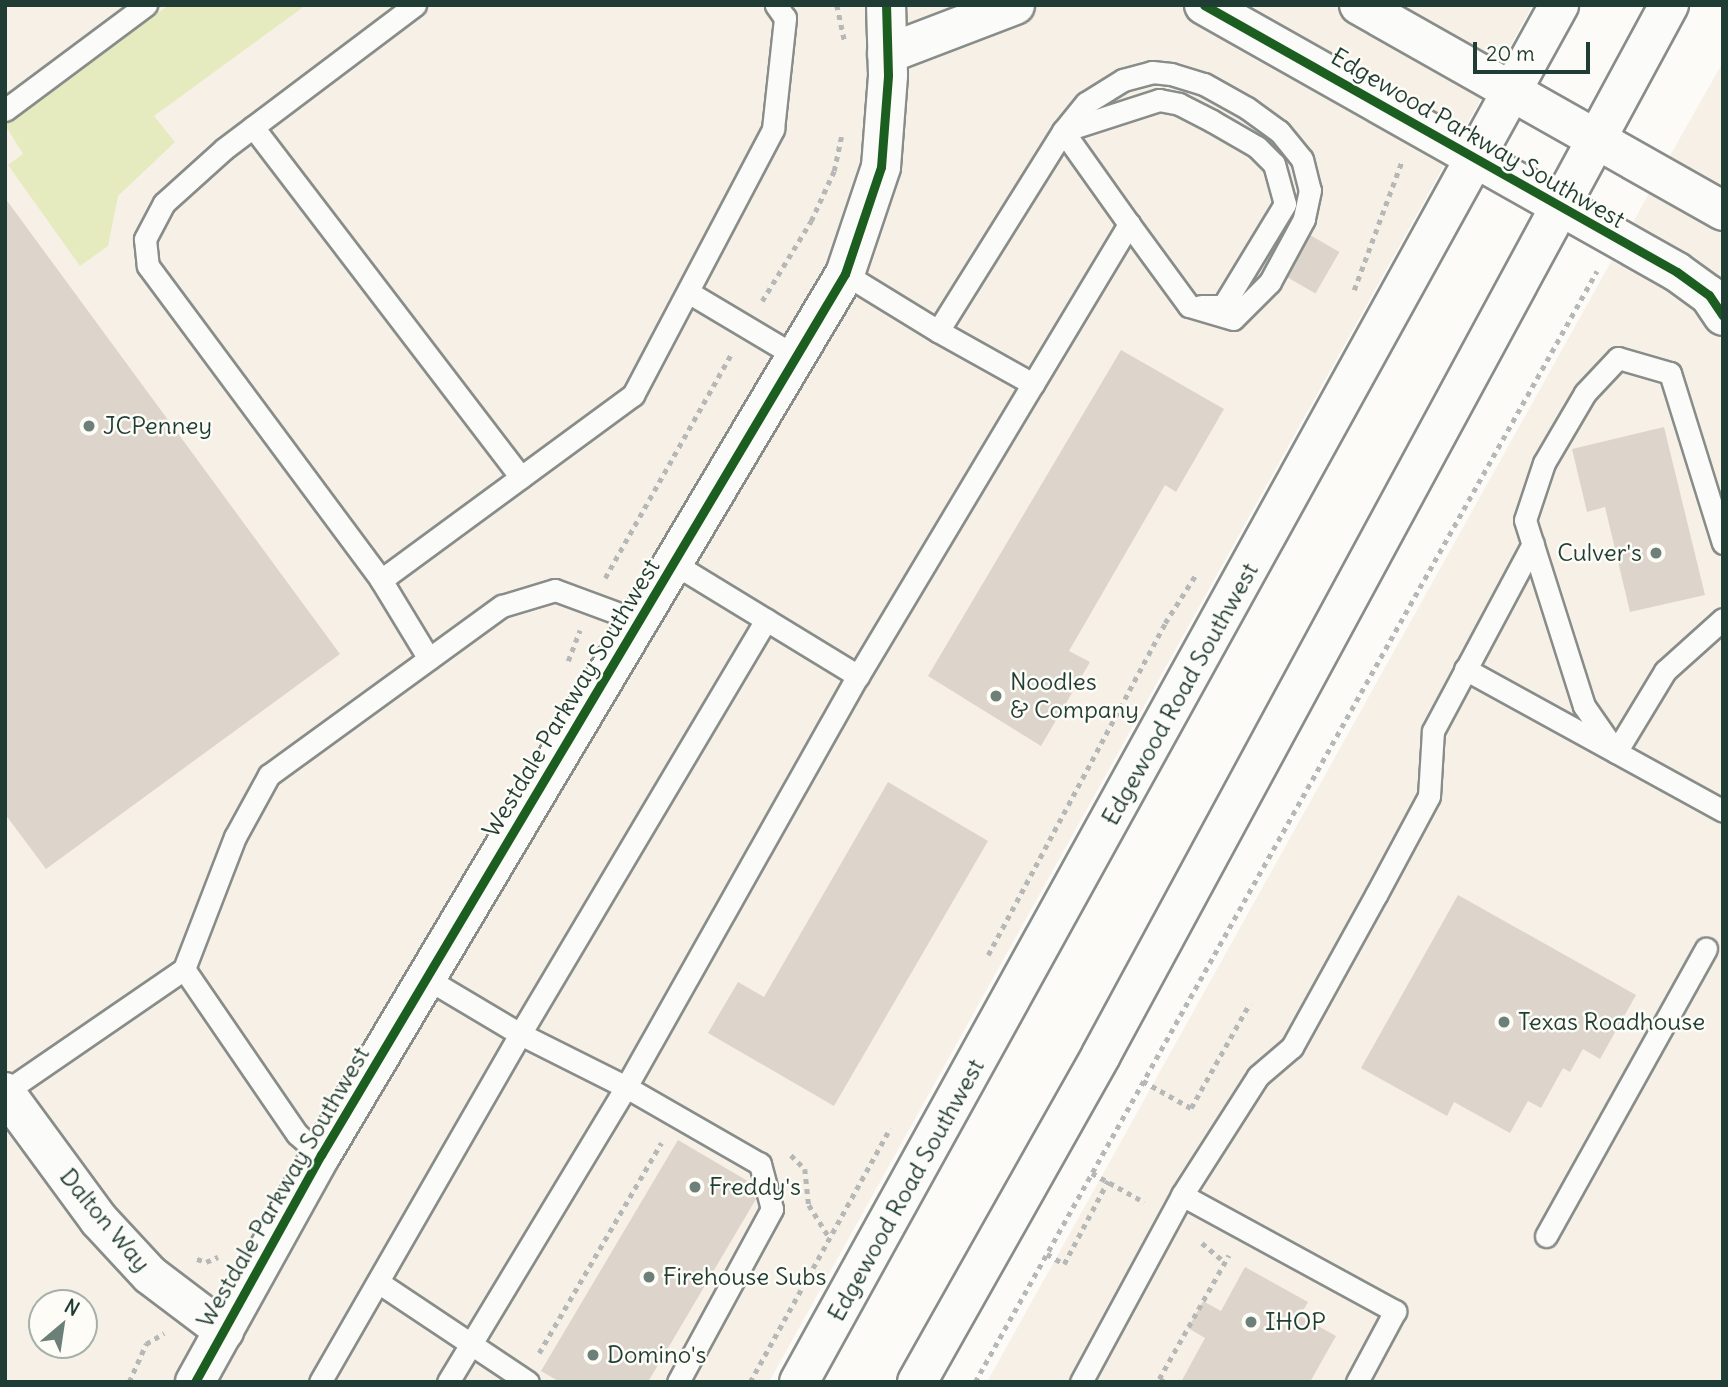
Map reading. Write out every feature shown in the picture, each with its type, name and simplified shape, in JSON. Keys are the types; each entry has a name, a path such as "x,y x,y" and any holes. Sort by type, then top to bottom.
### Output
{"main road":[{"name":"Westdale Parkway Southwest","path":"194,1382 321,1155 845,274 881,167 887,54 886,5"},
{"path":"887,54 1015,5"},
{"name":"Edgewood Parkway Southwest","path":"1204,5 1677,272 1709,295 1723,316"},
{"path":"1360,5 1723,211"},
{"name":"Edgewood Road Southwest","path":"799,1382 1514,92 1559,5"},
{"path":"917,1382 1101,1055 1669,5"},
{"name":"Dalton Way","path":"5,1092 99,1220 150,1275 224,1331"}],"lane":[{"path":"5,110 146,5"},
{"path":"415,5 253,127 164,203 145,239 148,266 381,580 429,659"},
{"path":"381,580 633,395 773,130 785,18 776,5"},
{"path":"938,331 1063,131 1086,103 1124,80 1152,72 1171,74 1204,84 1247,108 1279,131 1302,159 1311,190 1304,219 1270,282 1233,319 1189,306 1063,131"},
{"path":"1063,131 1159,100 1179,104 1213,121 1257,147 1274,164 1285,204 1246,275 1223,306 1189,306"},
{"path":"253,127 521,477"},
{"path":"448,1382 626,1087 858,676 1129,224"},
{"path":"845,274 938,331 1033,384"},
{"path":"688,292 797,357"},
{"path":"1616,752 1584,706 1525,520 1544,463 1585,393 1618,358 1670,373 1723,543"},
{"path":"1081,1382 1182,1195 1258,1076 1292,1047 1424,807 1429,796 1433,731 1533,544"},
{"path":"673,564 858,676"},
{"path":"5,1092 184,969 235,837 269,775 502,606 555,590 639,621"},
{"path":"1616,752 1665,671 1723,619"},
{"path":"320,1382 520,1034 766,620"},
{"path":"1465,669 1723,811"},
{"path":"1546,1236 1706,948"},
{"path":"184,969 296,1134 321,1155"},
{"path":"426,978 520,1034 626,1087 760,1164 772,1209 678,1382"},
{"path":"1182,1195 1395,1311 1357,1382"},
{"path":"378,1282 528,1382"}],"path":[{"path":"837,5 845,49"},
{"path":"567,665 592,604 747,327 811,221 834,171 844,123"},
{"path":"1352,295 1404,154"},
{"path":"975,1382 1601,264"},
{"path":"985,967 990,944 1056,821 1165,623 1203,565"},
{"path":"1143,1081 1191,1108 1250,1003"},
{"path":"537,1355 677,1116"},
{"path":"750,1382 896,1118"},
{"path":"784,1148 805,1169 809,1205 830,1237"},
{"path":"1047,1254 1064,1264 1108,1181 1092,1173"},
{"path":"1164,1382 1159,1379 1232,1247"},
{"path":"185,1254 206,1262 228,1252"},
{"path":"130,1382 146,1344 172,1327"}],"shaded area":[{"path":"5,5 1533,5 769,1382 5,1382"},
{"path":"1723,62 1723,1382 987,1382 1676,145"}],"green space":[{"path":"169,5 306,5 154,116 175,142 118,196 108,246 80,266 8,165 23,154 5,125"}],"building":[{"name":"JCPenney","path":"5,198 340,654 46,869 5,814"},
{"path":"1310,235 1339,252 1315,294 1286,277"},
{"path":"1121,350 1224,409 1176,492 1165,485 1069,651 1090,662 1041,746 928,676"},
{"name":"Culver's","path":"1664,427 1705,595 1630,612 1605,507 1587,512 1572,449"},
{"path":"888,782 988,841 834,1106 708,1033 738,982 764,997"},
{"name":"Texas Roadhouse","path":"1458,895 1636,995 1600,1059 1583,1049 1570,1072 1563,1068 1541,1108 1528,1101 1510,1133 1454,1102 1447,1116 1361,1068"},
{"path":"678,1140 751,1183 756,1199 648,1382 560,1382 541,1371"},
{"name":"IHOP","path":"1245,1267 1308,1302 1300,1316 1336,1336 1310,1382 1181,1382 1205,1338 1188,1328 1203,1301 1221,1311"}],"cycle path":[{"path":"195,1382 321,1155 845,274 881,167 888,75 886,5"},
{"path":"1204,5 1677,272 1709,295 1723,316"}],"place":[{"name":"JCPenney","path":"89,426"},
{"name":"Culver's","path":"1656,553"},
{"name":"Noodles & Company","path":"996,696"},
{"name":"Texas Roadhouse","path":"1504,1022"},
{"name":"Freddy's","path":"695,1187"},
{"name":"Firehouse Subs","path":"649,1277"},
{"name":"IHOP","path":"1251,1322"},
{"name":"Domino's","path":"593,1355"}]}
